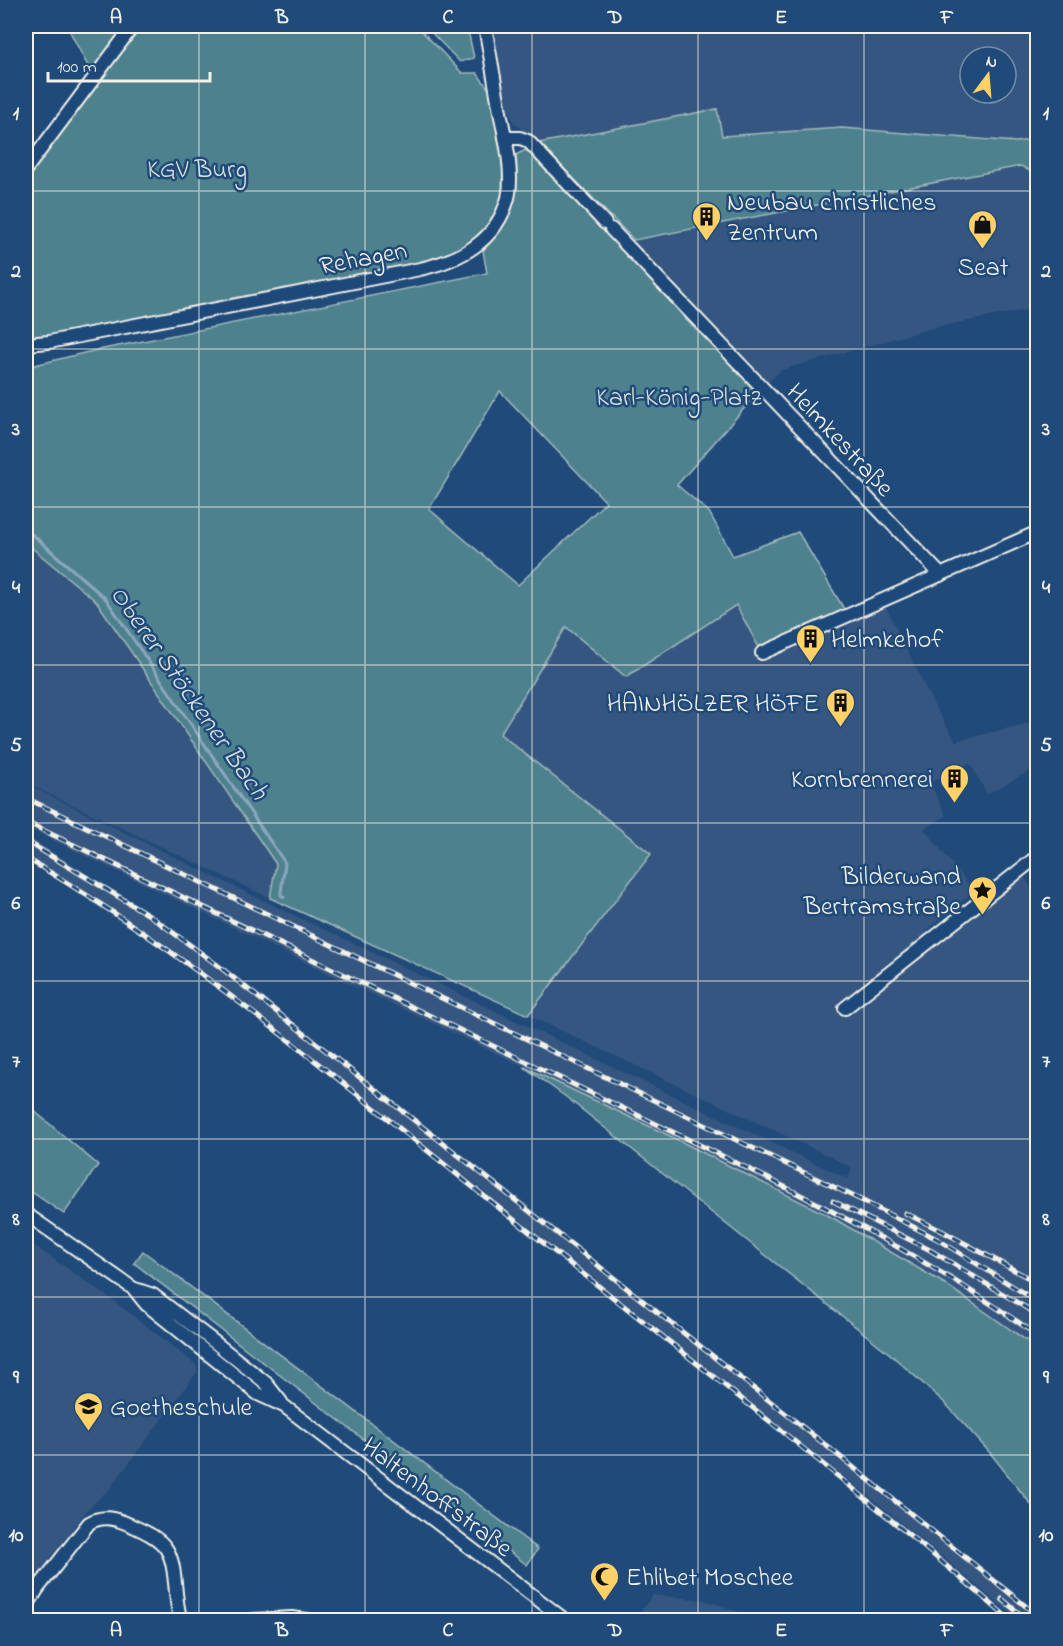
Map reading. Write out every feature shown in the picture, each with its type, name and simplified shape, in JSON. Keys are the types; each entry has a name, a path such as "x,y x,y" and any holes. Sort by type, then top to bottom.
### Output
{"street":[{"path":"26,170 133,26"},
{"name":"Rehagen","path":"26,344 49,342 420,269 444,264 466,254 488,234 508,198 505,138 485,26"},
{"name":"Helmkestraße","path":"505,138 520,138 528,141 940,574"},
{"path":"762,653 1038,532"},
{"path":"845,1008 1038,856"},
{"name":"Haltenhoffstraße","path":"26,1214 134,1288 146,1304 258,1394 284,1406 566,1620"},
{"path":"26,1607 81,1532 97,1518 118,1520 152,1534 164,1543 172,1559 181,1620"},
{"path":"254,1620 292,1618 307,1620"}],"shaded area":[{"path":"494,26 1037,26 1037,139 1016,142 842,128 722,136 716,109 539,143 514,123 507,107"},
{"path":"1021,166 1037,175 1038,295 1032,309 936,327 781,370 762,388 653,272 634,240"},
{"path":"26,543 97,602 276,864 270,898 26,783"},
{"path":"883,601 936,709 956,741 1037,721 1037,767 987,794 970,763 930,783 946,816 924,829 974,891 925,932 933,939 1019,870 1037,895 1037,1348 945,1284 833,1218 670,1136 26,827 26,784 233,886 848,1179 852,1168 831,1157 528,1015 650,854 500,734 566,627 626,677 736,605 762,653"},
{"path":"26,836 138,905 222,965 1011,1590 1037,1612 1037,1620 1018,1620 875,1501 245,1002 107,905 26,854"},
{"name":"Goetheschule","path":"26,1240 110,1298 195,1364 198,1371 111,1487 88,1509 26,1590"},
{"path":"653,1595 705,1600 758,1619 763,1617 771,1620 634,1620"}],"green space":[{"name":"KGV Burg","path":"67,26 417,26 462,73 477,73 499,103 509,182 502,213 466,254 26,344 26,160 90,73"},
{"path":"425,26 467,26 474,58 460,62"},
{"path":"717,109 722,136 842,128 1016,142 1037,139 1037,175 1021,166 634,240 539,143"},
{"name":"Karl-König-Platz","path":"529,148 613,241 654,281 686,320 762,388 677,485 709,512 733,556 798,532 847,614 762,653 736,605 626,677 566,627 500,734 651,854 528,1015 270,898 276,864 97,602 26,543 26,369 88,352 487,273 483,251 501,228 512,207 516,184 516,155","holes":["500,391 606,502 518,585 429,509"]},
{"path":"524,1067 670,1136 833,1218 945,1284 1037,1348 1037,1512 991,1454 945,1403 890,1354 566,1097"},
{"path":"26,1104 98,1165 64,1214 26,1188"},
{"path":"143,1251 538,1549 527,1565 134,1263"}],"waterway":[{"name":"Oberer Stöckener Bach","path":"26,529 106,599 285,863 281,892 284,897"}],"railway":[{"path":"26,798 861,1200 937,1239 1038,1302"},
{"path":"26,822 703,1146 818,1204 930,1266 1038,1336"},
{"path":"26,841 149,915 216,964 828,1447 1038,1616"},
{"path":"26,858 147,935 263,1020 817,1459 1010,1620"},
{"path":"833,1201 930,1250 1038,1315"},
{"path":"905,1213 1038,1283"},
{"path":"1002,1599 1027,1620"}],"place":[{"name":"Neubau christliches Zentrum","path":"706,242"},
{"name":"Seat","path":"983,250"},
{"name":"Helmkehof","path":"810,664"},
{"name":"HAINHÖLZER HÖFE","path":"840,728"},
{"name":"Kornbrennerei","path":"954,804"},
{"name":"Bilderwand Bertramstraße","path":"982,916"},
{"name":"Goetheschule","path":"89,1432"},
{"name":"Ehlibet Moschee","path":"605,1602"}]}
